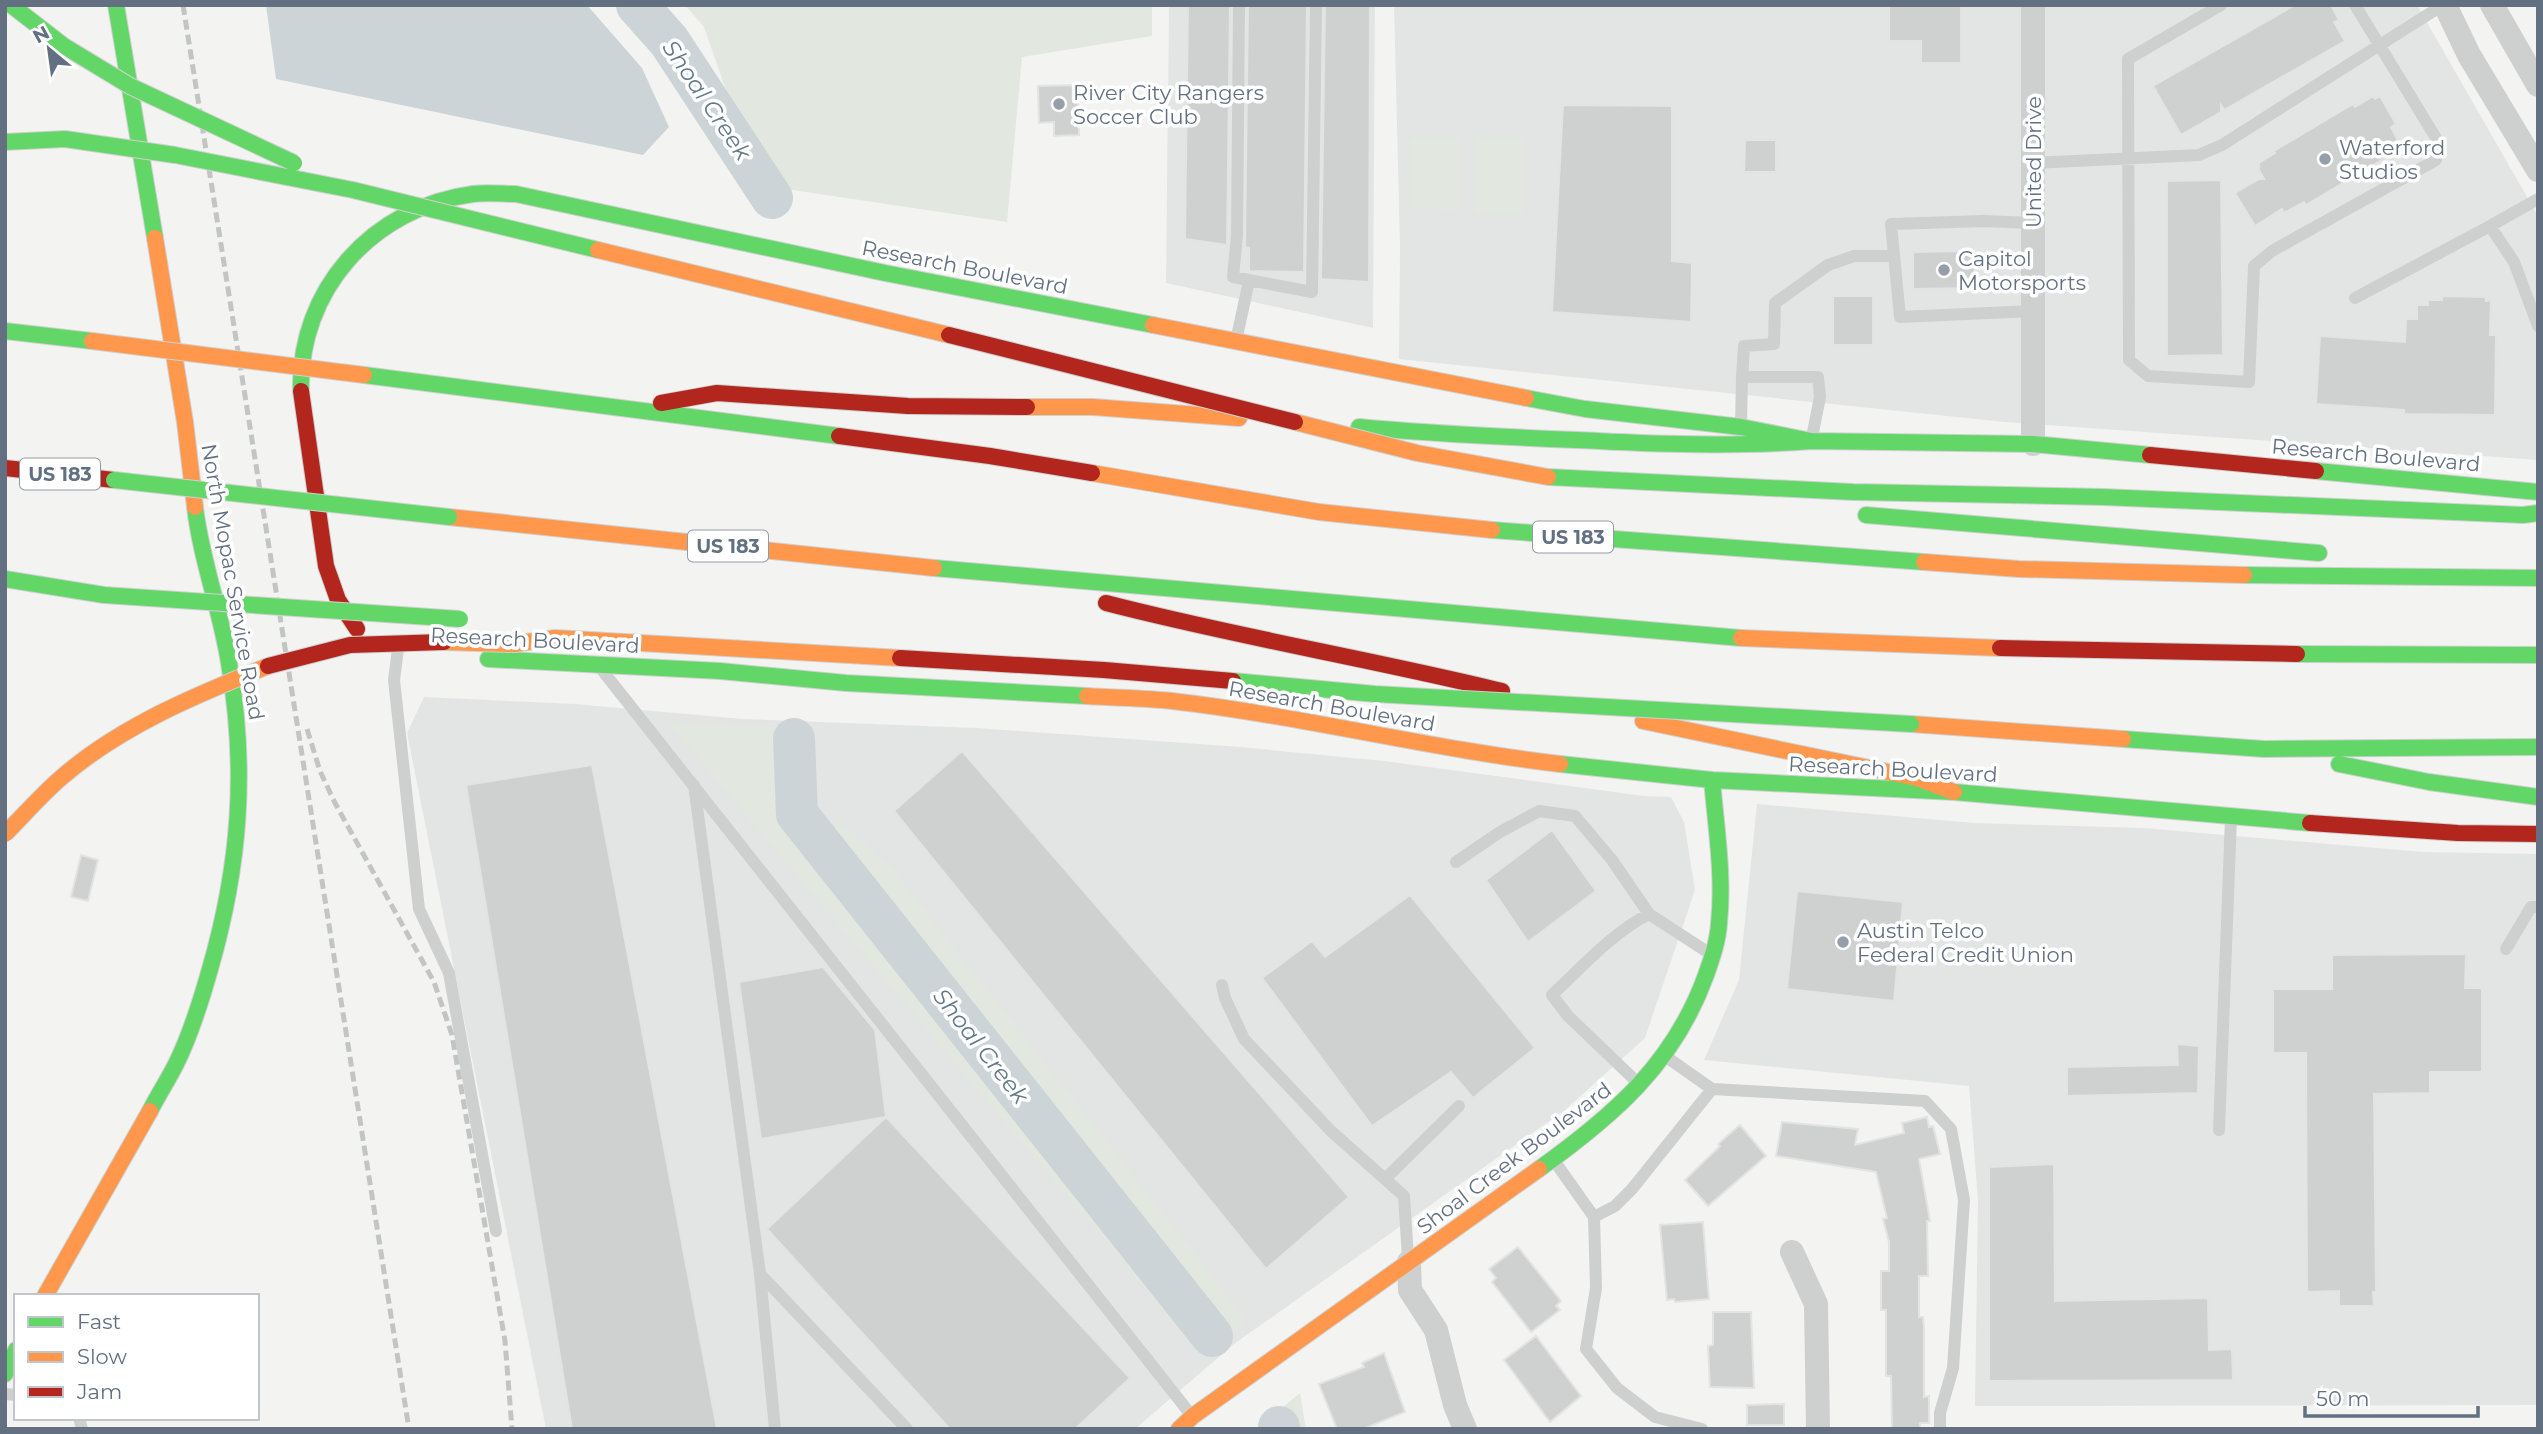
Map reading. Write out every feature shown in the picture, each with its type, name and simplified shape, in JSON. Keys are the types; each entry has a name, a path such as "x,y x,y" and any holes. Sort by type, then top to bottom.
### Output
{"main road":[{"path":"11,5 64,46 130,86 353,190"},
{"name":"North Mopac Service Road","path":"46,1294 176,1064 199,1007 219,937 233,872 239,803 239,743 229,662 196,516 185,422 116,5"},
{"path":"5,142 65,139 175,155 353,190 1105,373 1417,453 1622,489 1773,505"},
{"name":"Research Boulevard","path":"2538,492 2033,444 1811,441 1741,427 1585,409 885,273 516,194 470,194 410,213 384,227 332,276 317,301 303,353 301,392 324,551 337,598 352,624 368,641 421,656 720,671 846,683 1171,701 1372,733 1492,756 1712,780 1954,792 2231,818 2458,833 2538,834"},
{"name":"US 183","path":"5,331 990,456 1319,512 1513,532 2020,569 2217,575 2533,578"},
{"path":"624,409 717,393 908,406 1093,407 1426,433 1644,444 1765,445 1811,441"},
{"name":"US 183","path":"5,468 1006,576 1710,637 2010,648 2321,655 2538,655"},
{"path":"1548,477 1853,492 2103,497 2523,515 2538,513"},
{"path":"1855,514 2339,555"},
{"path":"2393,560 2533,578"},
{"path":"1006,576 1190,625 1413,669 1530,697 1917,778 1954,792"},
{"path":"5,579 104,595 479,620"},
{"path":"530,628 555,638"},
{"path":"5,834 62,777 121,735 194,696 268,666 349,645 426,642 514,644 555,638 1104,670 1375,694 1911,724 2264,749 2538,747"},
{"path":"2264,749 2430,782 2538,797"},
{"name":"Shoal Creek Boulevard","path":"1179,1429 1193,1416 1589,1133 1641,1086 1665,1056 1691,1012 1713,955 1720,916 1712,780"},
{"path":"5,1374 14,1354"}],"street":[{"name":"United Drive","path":"2033,5 2033,444"},
{"path":"2444,5 2469,55 2538,170"},
{"path":"2492,5 2538,85"},
{"path":"1791,1252 1816,1304 1818,1429"},
{"path":"1409,1262 1410,1290 1436,1330 1455,1405 1465,1429"}],"lane":[{"path":"1239,5 1237,235 1233,277 1312,292 1316,5"},
{"path":"2221,5 2128,59 2129,360 2148,376 2249,382 2254,266 2272,251 2435,160 2439,143 2355,5"},
{"path":"2033,163 2199,155 2222,145 2444,5"},
{"path":"2355,298 2538,199"},
{"path":"2033,223 1984,221 1891,224 1900,317 2033,311"},
{"path":"2490,226 2514,262 2538,326"},
{"path":"1741,427 1744,346 1774,344 1775,303 1828,265 1854,256 1894,256"},
{"path":"1236,341 1249,281"},
{"path":"1742,377 1818,377 1820,397 1811,441"},
{"path":"398,649 394,680 419,909 449,973 496,1231"},
{"path":"596,664 694,784 1193,1416"},
{"path":"694,784 760,1275 775,1429"},
{"path":"1456,862 1500,832 1539,811 1575,816 1612,860 1648,914 1713,955"},
{"path":"2219,1130 2231,818"},
{"path":"2506,949 2531,907 2538,907"},
{"path":"1641,1086 1569,1016 1552,995 1594,955 1648,914"},
{"path":"1222,985 1225,999 1244,1039 1331,1130 1404,1196 1409,1262"},
{"path":"1665,1056 1712,1089 1925,1101 1951,1129 1964,1200 1953,1368 1940,1413 1940,1429"},
{"path":"1594,1217 1615,1206 1632,1189 1712,1089"},
{"path":"1385,1179 1459,1105"},
{"path":"1553,1158 1594,1217 1596,1288 1586,1349 1617,1388 1655,1417 1702,1429"},
{"path":"760,1275 907,1429"}],"shaded area":[{"path":"266,5 587,5 642,68 669,127 643,155 276,79"},
{"path":"685,5 1152,5 1152,36 1022,57 1007,222 759,185 704,27"},
{"path":"1169,5 1375,5 1373,328 1166,283"},
{"path":"1394,5 2417,5 2538,216 2538,460 2005,422 1399,359 1400,246"},
{"path":"1410,138 1460,138 1460,210 1409,209"},
{"path":"1475,138 1524,138 1523,213 1474,213"},
{"path":"424,697 575,704 743,719 977,728 1240,747 1384,761 1644,796 1671,797 1684,822 1695,890 1645,1038 1565,1110 1234,1344 1135,1429 546,1429 407,733"},
{"path":"669,723 806,728 803,791 811,812 852,832 893,870 1247,1320 1201,1355"},
{"path":"1757,804 1974,823 2143,828 2424,852 2538,854 2538,1405 1975,1406 1978,1200 1969,1086 1704,1060 1739,980"},
{"path":"1300,1393 1306,1429 1256,1429"}],"building":[{"path":"1188,5 1230,5 1227,245 1185,239"},
{"path":"1248,5 1307,5 1304,272 1249,271 1249,248 1245,247"},
{"path":"1325,5 1370,5 1369,282 1321,279"},
{"path":"1889,5 1961,5 1961,63 1921,63 1921,41 1889,41"},
{"path":"2295,5 2331,5 2339,20 2334,22 2345,41 2224,110 2221,105 2221,112 2181,135 2153,86"},
{"name":"River City Rangers Soccer Club","path":"1078,85 1079,135 1054,136 1054,122 1039,123 1038,86"},
{"name":"Waterford Studios","path":"2373,96 2375,99 2380,96 2396,124 2391,127 2401,146 2306,205 2304,202 2284,213 2282,209 2255,226 2235,193 2259,179 2264,179 2259,163 2275,153 2274,151 2353,104 2355,107"},
{"path":"1563,105 1672,106 1672,261 1692,263 1691,322 1552,312"},
{"path":"1745,140 1776,140 1776,172 1744,172"},
{"path":"2221,180 2223,355 2167,356 2167,181"},
{"name":"Capitol Motorsports","path":"1974,251 1975,288 1913,289 1913,252"},
{"path":"1833,296 1873,296 1873,345 1833,345"},
{"path":"2442,296 2486,297 2486,301 2491,300 2490,335 2496,335 2495,415 2404,414 2404,410 2316,404 2320,336 2405,342 2406,319 2417,319 2417,305 2428,305 2428,300 2442,300"},
{"path":"962,751 1349,1197 1266,1269 894,811"},
{"path":"592,765 717,1429 572,1429 466,785"},
{"path":"1552,830 1596,891 1528,942 1486,880"},
{"path":"81,855 98,860 88,901 71,897"},
{"path":"1797,891 1903,902 1894,1001 1787,989"},
{"path":"1410,895 1535,1048 1473,1098 1451,1072 1372,1126 1262,978 1312,941 1325,957"},
{"path":"2466,954 2465,988 2482,988 2482,1072 2430,1072 2430,1093 2374,1094 2374,1306 2339,1306 2339,1291 2307,1292 2306,1053 2273,1053 2273,989 2332,989 2332,955"},
{"path":"823,967 875,1030 886,1117 761,1139 739,982"},
{"path":"2177,1044 2199,1046 2198,1093 2067,1096 2067,1067 2178,1065"},
{"path":"886,1117 1130,1378 1075,1429 950,1429 767,1229"},
{"path":"1927,1117 1929,1127 1933,1126 1940,1154 1919,1159 1930,1221 1927,1221 1928,1276 1919,1276 1919,1317 1923,1317 1924,1328 1924,1397 1929,1396 1929,1423 1920,1423 1920,1429 1892,1429 1891,1376 1886,1376 1886,1310 1881,1310 1881,1271 1889,1271 1889,1242 1883,1219 1887,1218 1876,1172 1776,1156 1782,1122 1858,1129 1855,1145 1904,1133 1902,1123"},
{"path":"1740,1125 1766,1156 1708,1206 1685,1180 1720,1146 1718,1144"},
{"path":"2054,1164 2055,1301 2208,1298 2209,1350 2232,1349 2233,1380 1989,1381 1989,1167"},
{"path":"1703,1222 1709,1299 1675,1302 1674,1299 1667,1300 1660,1225"},
{"path":"1518,1247 1561,1301 1556,1306 1560,1310 1531,1332 1492,1282 1496,1278 1489,1269"},
{"path":"1713,1312 1751,1312 1754,1388 1710,1387 1708,1346 1713,1345"},
{"path":"1536,1336 1581,1396 1550,1422 1504,1360"},
{"path":"1384,1353 1405,1412 1363,1429 1337,1429 1319,1384 1364,1367 1362,1363"},
{"path":"1784,1404 1784,1425 1747,1425 1747,1405"}],"waterway":[{"name":"Shoal Creek","path":"637,5 669,41 772,198"},
{"name":"Shoal Creek","path":"794,739 797,814 1212,1336"}],"railway":[{"path":"183,5 409,1429"},
{"path":"307,729 320,771 335,803 434,982 452,1035 505,1341 512,1429"}],"traffic: fast":[{"path":"11,5 64,46 130,86 294,163"},
{"path":"116,5 155,238"},
{"path":"5,142 65,139 175,155 353,190 598,250"},
{"path":"301,391 303,354 313,319 328,288 348,260 374,235 404,216 437,202 478,193 516,194 885,273 1153,325"},
{"path":"5,331 92,341"},
{"path":"364,375 839,436"},
{"path":"1526,398 1585,409 1741,427 1811,441 2033,444 2150,455"},
{"path":"1359,427 1665,444 1811,441"},
{"path":"2316,471 2538,492"},
{"path":"1548,477 1853,492 2103,497 2523,515 2538,513"},
{"path":"114,480 449,517"},
{"path":"150,1111 181,1053 203,993 228,892 238,817 235,703 195,507"},
{"path":"1866,515 2319,553"},
{"path":"1492,530 1924,562"},
{"path":"934,568 1741,638"},
{"path":"2244,575 2538,578"},
{"path":"5,579 104,595 460,619"},
{"path":"2297,654 2538,655"},
{"path":"488,659 720,671 846,683 1087,696"},
{"path":"1233,681 1375,694 1911,724"},
{"path":"2123,739 2264,749 2538,747"},
{"path":"1560,764 1712,780 1954,792 2310,823"},
{"path":"2339,764 2429,782 2538,797"},
{"path":"1539,1169 1592,1129 1638,1086 1659,1062 1693,1007 1712,956 1719,923 1720,870 1712,780"},
{"path":"5,1374 14,1354"}],"traffic: slow":[{"path":"155,238 185,422 195,507"},
{"path":"598,250 949,335"},
{"path":"1153,325 1526,398"},
{"path":"92,341 364,375"},
{"path":"1027,407 1093,407 1239,418"},
{"path":"1295,422 1417,453 1548,477"},
{"path":"1092,473 1319,512 1492,530"},
{"path":"449,517 934,568"},
{"path":"1924,562 2019,569 2244,575"},
{"path":"444,642 514,644 555,638 900,658"},
{"path":"1741,638 2000,648"},
{"path":"5,834 62,777 109,742 187,700 268,666"},
{"path":"1087,696 1221,707 1463,750 1560,764"},
{"path":"1643,721 1917,778 1954,792"},
{"path":"1911,724 2123,739"},
{"path":"46,1294 150,1111"},
{"path":"1179,1429 1193,1416 1539,1169"}],"traffic: jam":[{"path":"949,335 1295,422"},
{"path":"301,391 326,566 338,600 357,629"},
{"path":"661,403 717,393 908,406 1027,407"},
{"path":"839,436 1092,473"},
{"path":"2150,455 2316,471"},
{"path":"5,468 114,480"},
{"path":"1106,603 1502,691"},
{"path":"268,666 350,645 444,642"},
{"path":"2000,648 2297,654"},
{"path":"900,658 1233,681"},
{"path":"2310,823 2458,833 2538,834"}],"place":[{"name":"River City Rangers Soccer Club","path":"1059,104"},
{"name":"Waterford Studios","path":"2325,159"},
{"name":"Capitol Motorsports","path":"1944,270"},
{"name":"Austin Telco Federal Credit Union","path":"1843,942"}]}
